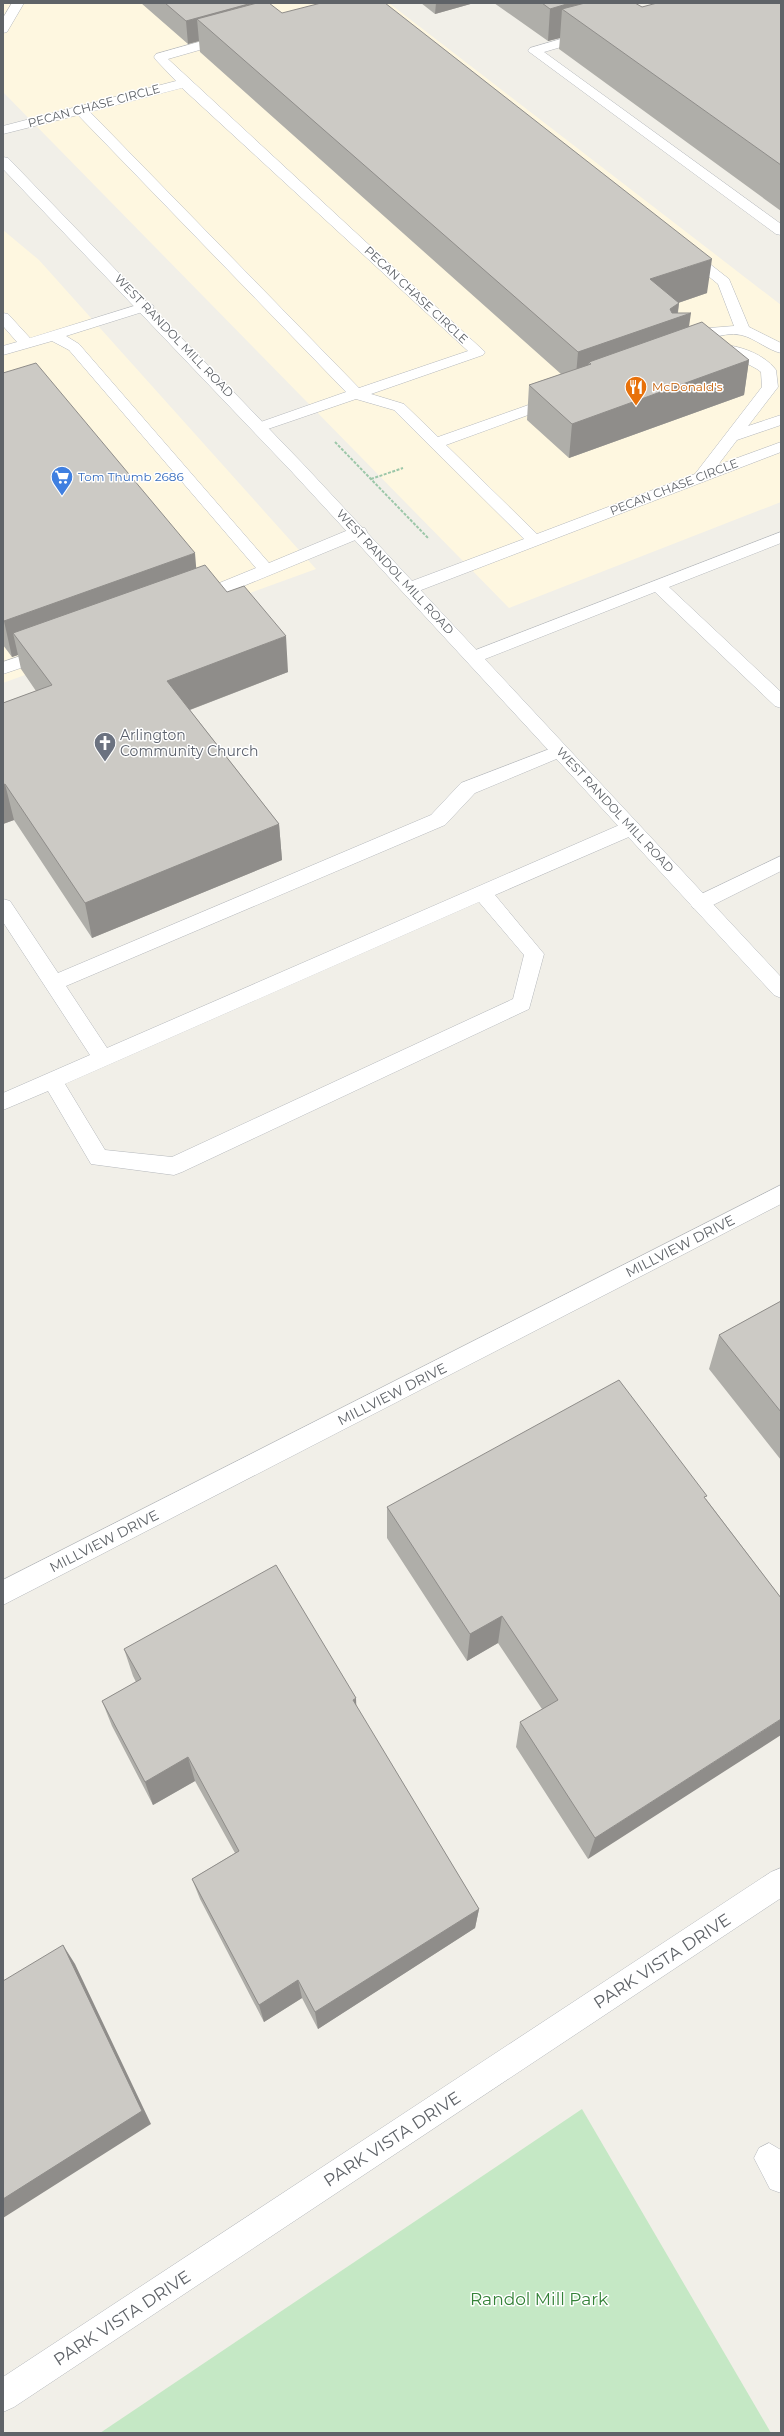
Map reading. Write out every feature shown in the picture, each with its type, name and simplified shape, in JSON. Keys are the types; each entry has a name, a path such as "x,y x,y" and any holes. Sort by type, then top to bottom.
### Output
{"main road":[{"path":"3,29 18,3"},
{"path":"602,31 534,51 781,231"},
{"name":"PECAN CHASE CIRCLE","path":"244,34 160,57 185,83 478,352 260,427"},
{"name":"PECAN CHASE CIRCLE","path":"3,130 185,83"},
{"path":"81,110 356,394 399,407 534,540"},
{"name":"WEST RANDOL MILL ROAD","path":"3,161 147,306 359,532 781,990"},
{"path":"674,242 724,282 743,330"},
{"path":"3,351 147,306"},
{"path":"3,317 27,344"},
{"path":"781,349 743,330 709,332 675,350 693,351 723,348 754,358 774,360 781,365"},
{"path":"53,335 74,347 266,570"},
{"path":"701,477 770,387 768,370 754,358"},
{"path":"425,431 556,386"},
{"path":"436,443 568,396"},
{"path":"732,437 781,420"},
{"name":"PECAN CHASE CIRCLE","path":"410,588 781,447"},
{"path":"178,606 359,532"},
{"path":"474,657 781,536"},
{"path":"657,585 781,702"},
{"path":"3,668 61,648"},
{"path":"54,983 438,820 468,788 560,750"},
{"path":"3,1102 631,828"},
{"path":"700,903 781,863"},
{"path":"52,1080 99,1158 174,1166 522,1004 534,954 482,893"},
{"path":"3,906 103,1058"},
{"name":"MILLVIEW DRIVE","path":"3,1593 781,1194"},
{"name":"PARK VISTA DRIVE","path":"3,2396 781,1882"}],"path":[{"path":"305,412 458,569"}],"shaded area":[{"path":"3,3 389,3 781,305 781,502 509,608 3,92"},
{"path":"3,230 39,260 316,569 3,683"}],"green space":[{"name":"Randol Mill Park","path":"582,2109 771,2433 100,2433"}],"building":[{"path":"165,3 252,3 186,21"},
{"path":"257,3 269,3 282,13 321,3 385,3 712,259 650,279 679,303 670,309 672,313 691,313 578,352 197,19"},
{"path":"542,3 570,3 550,9"},
{"path":"585,3 635,3 642,7 657,3 781,3 781,165 562,9"},
{"path":"702,322 749,360 572,424 529,385 591,364 589,362"},
{"name":"Tom Thumb 2686","path":"36,363 195,553 4,621 3,373"},
{"path":"205,565 227,592 244,586 286,636 167,681 279,824 85,903 5,784 3,785 3,703 52,685 13,633"},
{"path":"781,1301 781,1412 719,1335"},
{"path":"619,1380 707,1496 704,1497 781,1598 781,1719 595,1838 520,1722 558,1700 502,1616 470,1634 387,1507"},
{"path":"276,1565 356,1698 353,1700 479,1909 315,2012 298,1980 259,2005 192,1879 239,1851 188,1757 145,1782 102,1701 141,1679 124,1649"},
{"path":"63,1945 142,2111 3,2199 3,1981"}],"place":[{"name":"McDonald's","path":"636,406"},
{"name":"Tom Thumb 2686","path":"62,496"},
{"name":"Arlington Community Church","path":"105,762"}]}
